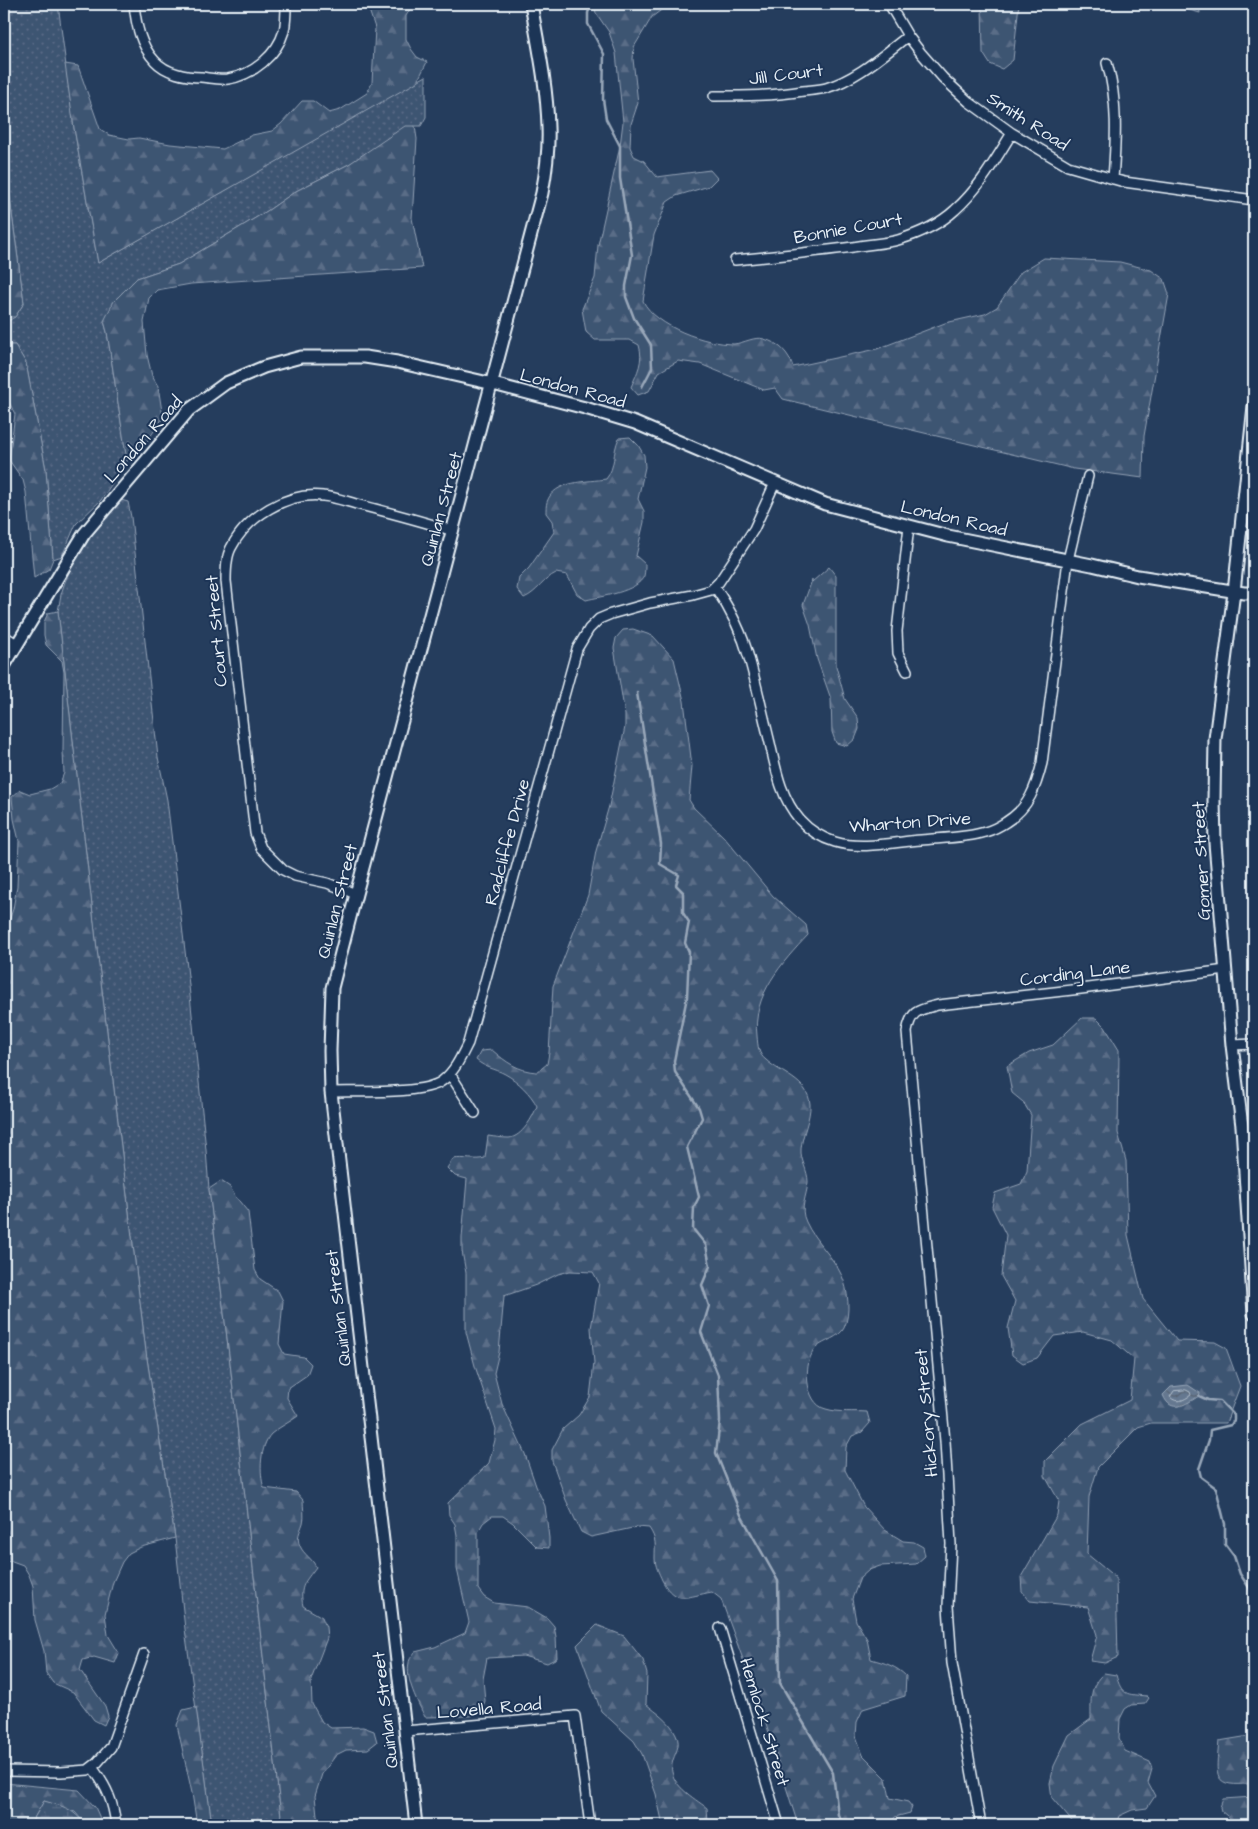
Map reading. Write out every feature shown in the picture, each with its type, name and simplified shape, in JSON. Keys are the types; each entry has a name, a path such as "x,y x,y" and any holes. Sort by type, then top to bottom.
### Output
{"street":[{"path":"134,4 136,22 141,38 156,62 176,73 194,77 227,79 243,75 257,67 274,52 284,31 286,4"},
{"name":"Quinlan Street","path":"416,1825 331,1092 330,1010 332,988 356,894 493,384 542,193 546,171 547,117 531,4"},
{"name":"Smith Road","path":"889,4 908,36 943,78 969,102 1012,133 1068,166 1113,179 1254,200"},
{"name":"Jill Court","path":"714,96 752,97 826,88 850,78 879,59 908,36"},
{"path":"1107,63 1111,77 1115,117 1113,179"},
{"name":"Bonnie Court","path":"735,260 800,254 897,240 920,231 940,221 968,197 1012,133"},
{"name":"London Road","path":"4,666 84,534 189,410 226,383 264,367 302,357 365,357 397,362 493,384 635,423 825,504 948,536 1138,576 1234,592 1254,593"},
{"name":"Gomer Street","path":"1254,406 1234,592 1215,739 1214,772 1215,843 1232,1045 1242,1126 1254,1314"},
{"name":"Wharton Drive","path":"715,587 730,609 749,656 784,796 793,811 810,829 834,842 853,845 986,832 1006,822 1021,810 1031,799 1037,784 1042,763 1068,560 1088,476"},
{"path":"715,587 754,529 775,483"},
{"name":"Court Street","path":"356,894 327,883 295,876 283,870 261,848 255,833 226,582 226,567 230,549 240,534 254,520 282,502 298,498 323,496 453,531"},
{"path":"907,671 898,653 896,631 909,526"},
{"name":"Radcliffe Drive","path":"331,1092 417,1089 440,1082 450,1074 459,1062 468,1043 577,648 582,638 599,619 611,614 650,603 692,596 715,587"},
{"path":"4,636 17,644"},
{"name":"Cording Lane","path":"928,1007 1226,970"},
{"name":"Hickory Street","path":"928,1007 911,1016 907,1032 946,1450 951,1544 948,1606 952,1663 981,1825"},
{"path":"1232,1045 1254,1044"},
{"path":"450,1074 475,1113"},
{"name":"Hemlock Street","path":"720,1628 779,1825"},
{"path":"4,1771 61,1772 88,1770 92,1767 111,1746 144,1654"},
{"name":"Lovella Road","path":"405,1731 576,1716 590,1825"},
{"path":"92,1767 103,1781 113,1804 116,1825"}],"green space":[{"path":"4,4 58,4 74,128 98,263 426,76 426,117 421,126 415,126 349,164 296,191 267,211 179,264 137,278 104,321 127,461 101,500 76,524 62,556 53,559 46,470 26,363 15,345 4,345 4,323 15,317 24,303 4,155"},
{"path":"367,4 413,4 406,16 406,39 417,57 427,62 417,82 98,263 74,128 65,64 78,66 100,129 109,135 129,139 139,138 170,144 223,149 252,135 272,131 302,101 313,101 329,113 340,110 367,93 372,83 375,28"},
{"path":"594,4 669,4 652,17 634,47 633,59 638,103 631,124 630,147 634,156 644,161 657,177 710,170 717,178 709,186 676,196 667,202 654,235 643,301 659,319 683,332 710,341 734,344 761,338 783,349 793,367 877,349 945,323 985,314 997,307 1021,272 1044,258 1120,262 1151,270 1164,279 1169,294 1144,436 1143,478 1074,469 783,399 775,388 764,390 700,364 678,361 659,372 649,391 638,395 631,387 640,362 639,345 630,340 595,340 586,332 582,309 595,278 598,245 620,146 623,122 616,53 609,32 596,13"},
{"path":"982,4 1019,4 1013,60 1002,69 990,64 983,53"},
{"path":"1182,4 1199,4 1200,13 1186,9"},
{"path":"405,126 415,126 417,139 412,218 422,268 191,284 157,290 149,298 144,322 147,355 152,376 158,386 163,418 141,450 127,461 104,321 114,301 137,278 179,264 267,211 296,191 349,164"},
{"path":"4,155 24,303 15,317 4,317"},
{"path":"4,345 15,345 26,363 46,470 53,559 49,569 34,578 26,492 23,480 9,460 15,414 4,392"},
{"path":"630,437 644,455 645,467 638,499 644,511 644,522 636,556 645,564 644,576 627,590 586,600 577,594 567,575 556,573 524,598 517,589 519,578 529,568 554,532 552,521 546,513 547,503 551,495 572,483 606,479 613,465 615,449 619,438"},
{"path":"121,500 128,502 131,517 158,757 167,800 188,976 209,1189 282,1825 212,1825 185,1629 175,1538 146,1352 97,949 58,611 62,591 73,565 104,519"},
{"path":"829,567 836,576 836,666 845,699 858,718 859,729 855,739 847,746 836,743 832,732 831,699 817,659 810,625 803,605 812,579 812,582"},
{"path":"58,611 146,1352 175,1538 141,1547 129,1553 122,1562 113,1582 105,1614 108,1635 119,1653 115,1663 94,1657 83,1660 80,1670 105,1706 108,1716 104,1725 94,1720 73,1692 53,1683 46,1673 44,1651 35,1620 33,1586 29,1575 23,1565 12,1561 4,1562 4,936 13,909 17,886 19,841 12,797 20,790 30,794 50,789 60,783 64,773 64,672 62,661 46,645 44,635 44,622 48,613"},
{"path":"633,629 653,636 674,659 684,701 692,766 689,800 694,808 724,837 773,896 806,925 808,935 779,968 764,993 759,1007 757,1036 759,1050 763,1058 799,1083 808,1096 810,1109 801,1149 808,1182 803,1212 814,1236 838,1269 844,1281 847,1294 848,1309 844,1328 839,1334 817,1347 812,1353 807,1371 808,1381 813,1399 826,1409 867,1412 870,1423 862,1432 852,1436 846,1447 845,1470 864,1507 885,1530 903,1541 914,1542 923,1547 925,1556 916,1564 880,1566 869,1570 860,1578 852,1599 856,1621 867,1639 871,1659 894,1667 906,1676 905,1696 863,1709 857,1722 856,1736 863,1755 886,1778 890,1798 908,1802 912,1807 910,1813 895,1817 889,1825 798,1825 764,1717 721,1599 712,1592 689,1597 677,1596 672,1593 662,1580 657,1569 654,1539 649,1528 637,1527 591,1537 581,1532 566,1500 552,1461 552,1450 563,1429 579,1415 590,1397 594,1363 591,1328 599,1283 593,1272 570,1271 558,1274 536,1285 504,1296 499,1352 494,1373 502,1404 525,1454 545,1506 549,1548 537,1547 513,1523 503,1516 492,1516 483,1523 478,1532 478,1589 484,1597 494,1603 528,1607 547,1618 554,1626 557,1658 547,1663 523,1656 487,1658 483,1679 485,1701 481,1711 471,1716 425,1717 413,1691 409,1676 409,1662 415,1652 435,1647 465,1633 469,1622 457,1569 457,1535 455,1524 449,1515 448,1503 489,1463 496,1429 466,1332 466,1273 462,1238 467,1179 455,1176 447,1168 453,1159 485,1158 488,1136 514,1137 530,1121 537,1106 528,1092 515,1080 476,1060 481,1051 492,1050 507,1062 524,1070 537,1072 547,1064 553,986 588,895 596,851 609,806 625,727 625,715 614,648 616,638 623,630"},
{"path":"1082,1018 1096,1018 1105,1027 1119,1050 1118,1133 1126,1161 1128,1235 1143,1299 1177,1341 1215,1342 1226,1348 1240,1386 1226,1423 1151,1423 1138,1427 1098,1467 1089,1497 1087,1554 1116,1578 1118,1657 1105,1663 1090,1661 1097,1635 1088,1607 1030,1601 1022,1591 1021,1577 1057,1515 1059,1501 1045,1476 1045,1461 1082,1424 1130,1400 1134,1359 1112,1340 1083,1332 1054,1336 1037,1358 1023,1363 1012,1355 1008,1328 1015,1301 1001,1276 1006,1235 992,1207 995,1193 1021,1184 1027,1171 1031,1115 1023,1102 1012,1093 1007,1066 1029,1053 1053,1045"},
{"path":"221,1181 230,1187 248,1212 255,1270 260,1279 278,1291 283,1301 279,1344 284,1354 304,1357 311,1364 307,1375 288,1388 287,1398 298,1416 277,1429 267,1439 263,1452 261,1475 264,1488 296,1492 303,1500 304,1518 298,1540 302,1549 316,1567 302,1589 303,1606 322,1617 326,1627 327,1638 311,1680 312,1704 322,1722 331,1728 363,1727 374,1731 377,1742 368,1749 346,1750 336,1755 322,1774 315,1796 318,1825 282,1825 209,1189"},
{"path":"597,1625 624,1636 643,1660 647,1674 646,1704 667,1721 678,1739 678,1746 672,1764 674,1778 683,1790 707,1808 707,1825 663,1825 656,1794 642,1754 634,1741 601,1711 577,1645"},
{"path":"1104,1673 1116,1675 1120,1687 1126,1693 1147,1696 1149,1698 1145,1704 1131,1705 1125,1709 1120,1719 1119,1738 1125,1751 1150,1762 1152,1769 1148,1783 1155,1796 1147,1808 1132,1810 1119,1816 1116,1825 1075,1825 1052,1798 1050,1783 1054,1766 1069,1735 1091,1719 1093,1688"},
{"path":"196,1707 212,1825 197,1825 177,1725 183,1710"},
{"path":"1254,1730 1254,1783 1230,1784 1223,1782 1217,1771 1219,1741 1249,1736"},
{"path":"4,1783 79,1790 95,1807 103,1825 86,1825 75,1812 44,1801 30,1825 4,1825"},
{"path":"1254,1797 1254,1825 1238,1825 1221,1811 1220,1807 1223,1799"},
{"path":"44,1801 68,1809 86,1825 30,1825"}],"water":[{"path":"1188,1385 1200,1393 1199,1396 1179,1406 1170,1405 1166,1401 1163,1395 1171,1387"}],"waterway":[{"path":"591,4 588,13 588,24 604,54 603,99 606,119 620,146 620,178 632,255 626,286 626,297 634,318 651,345 652,368 642,387"},
{"path":"637,693 661,844 660,864 679,875 676,885 683,892 683,913 689,922 685,943 689,952 687,997 674,1061 675,1072 699,1108 702,1118 687,1147 699,1197 694,1207 693,1229 706,1245 710,1266 702,1285 709,1306 701,1332 718,1375 720,1421 716,1453 741,1515 778,1581 780,1683 833,1773 838,1815 844,1825"},
{"path":"1199,1396 1208,1400 1220,1401 1234,1415 1231,1425 1210,1430 1209,1440 1199,1469 1201,1477 1216,1488 1225,1524 1225,1544 1234,1556 1240,1574 1254,1595"}]}
